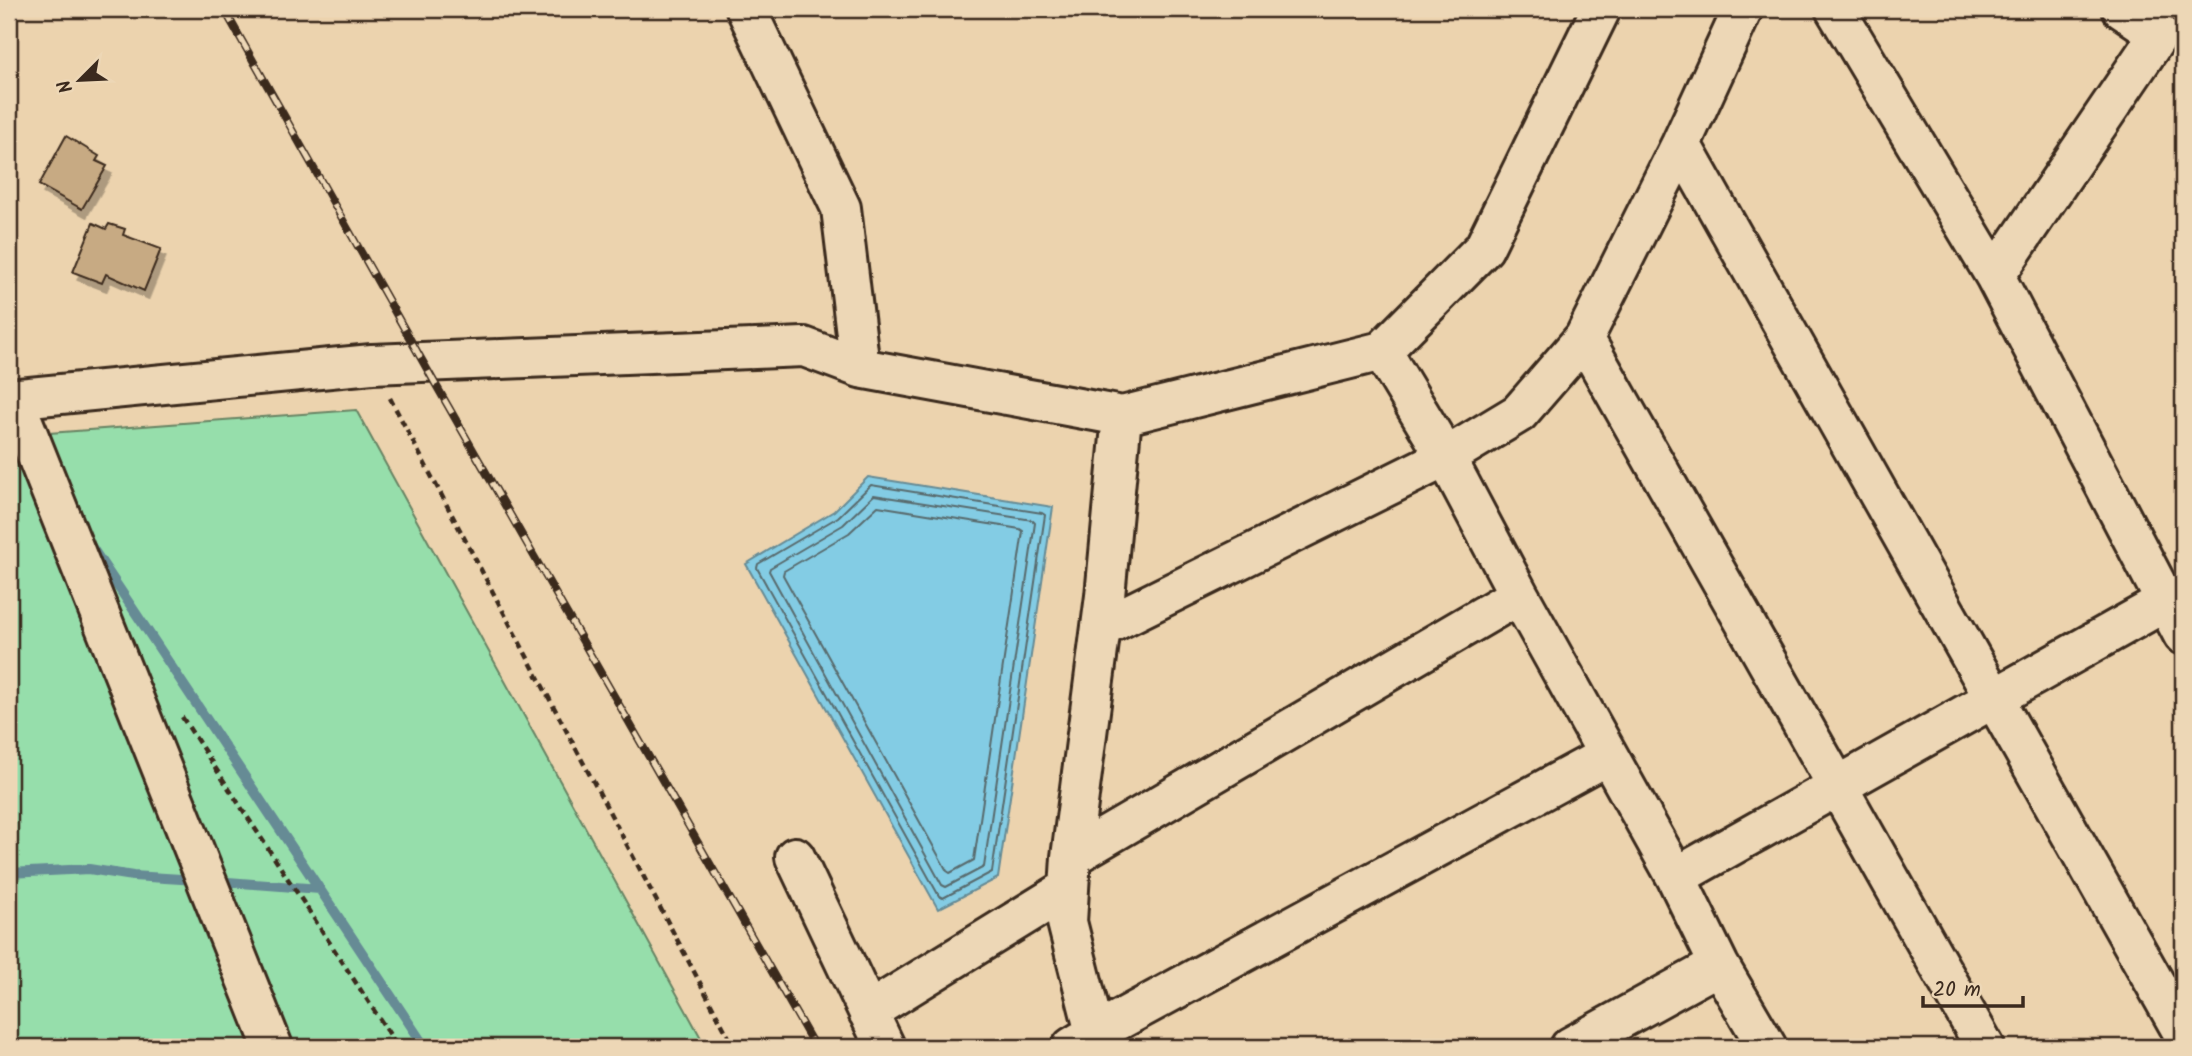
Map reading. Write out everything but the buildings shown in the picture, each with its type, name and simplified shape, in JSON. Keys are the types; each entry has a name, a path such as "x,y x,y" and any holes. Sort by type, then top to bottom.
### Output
{"street":[{"path":"746,9 841,208 860,368"},
{"path":"273,1047 11,399 372,364 804,347 860,368 1122,416 1382,351 1484,248 1601,9"},
{"path":"1101,628 1446,457 1519,413 1584,338 1681,144 1743,9"},
{"path":"1835,9 1995,276 2169,596 2183,635"},
{"path":"1995,276 2159,34 2122,9"},
{"path":"1681,144 2183,1033"},
{"path":"1584,338 1985,1047"},
{"path":"1382,351 1446,457 1519,595 1676,877 1719,965 1767,1047"},
{"path":"1122,416 1101,628 1070,872 1067,922 1090,1042 1608,755"},
{"path":"868,1012 1070,872 1519,595"},
{"path":"1676,877 2169,596"},
{"path":"794,857 885,1047"},
{"path":"1570,1047 1719,965"}],"path":[{"path":"372,364 734,1047"},
{"path":"177,709 398,1047"}],"green space":[{"path":"356,410 706,1047 9,1047 9,436"}],"water":[{"path":"868,477 1053,507 998,878 938,909 746,564 834,511"}],"waterway":[{"path":"91,546 425,1047"},
{"path":"9,873 89,869 133,876 197,880"},
{"path":"215,881 320,889"}],"railway":[{"path":"224,9 815,1047"}]}
